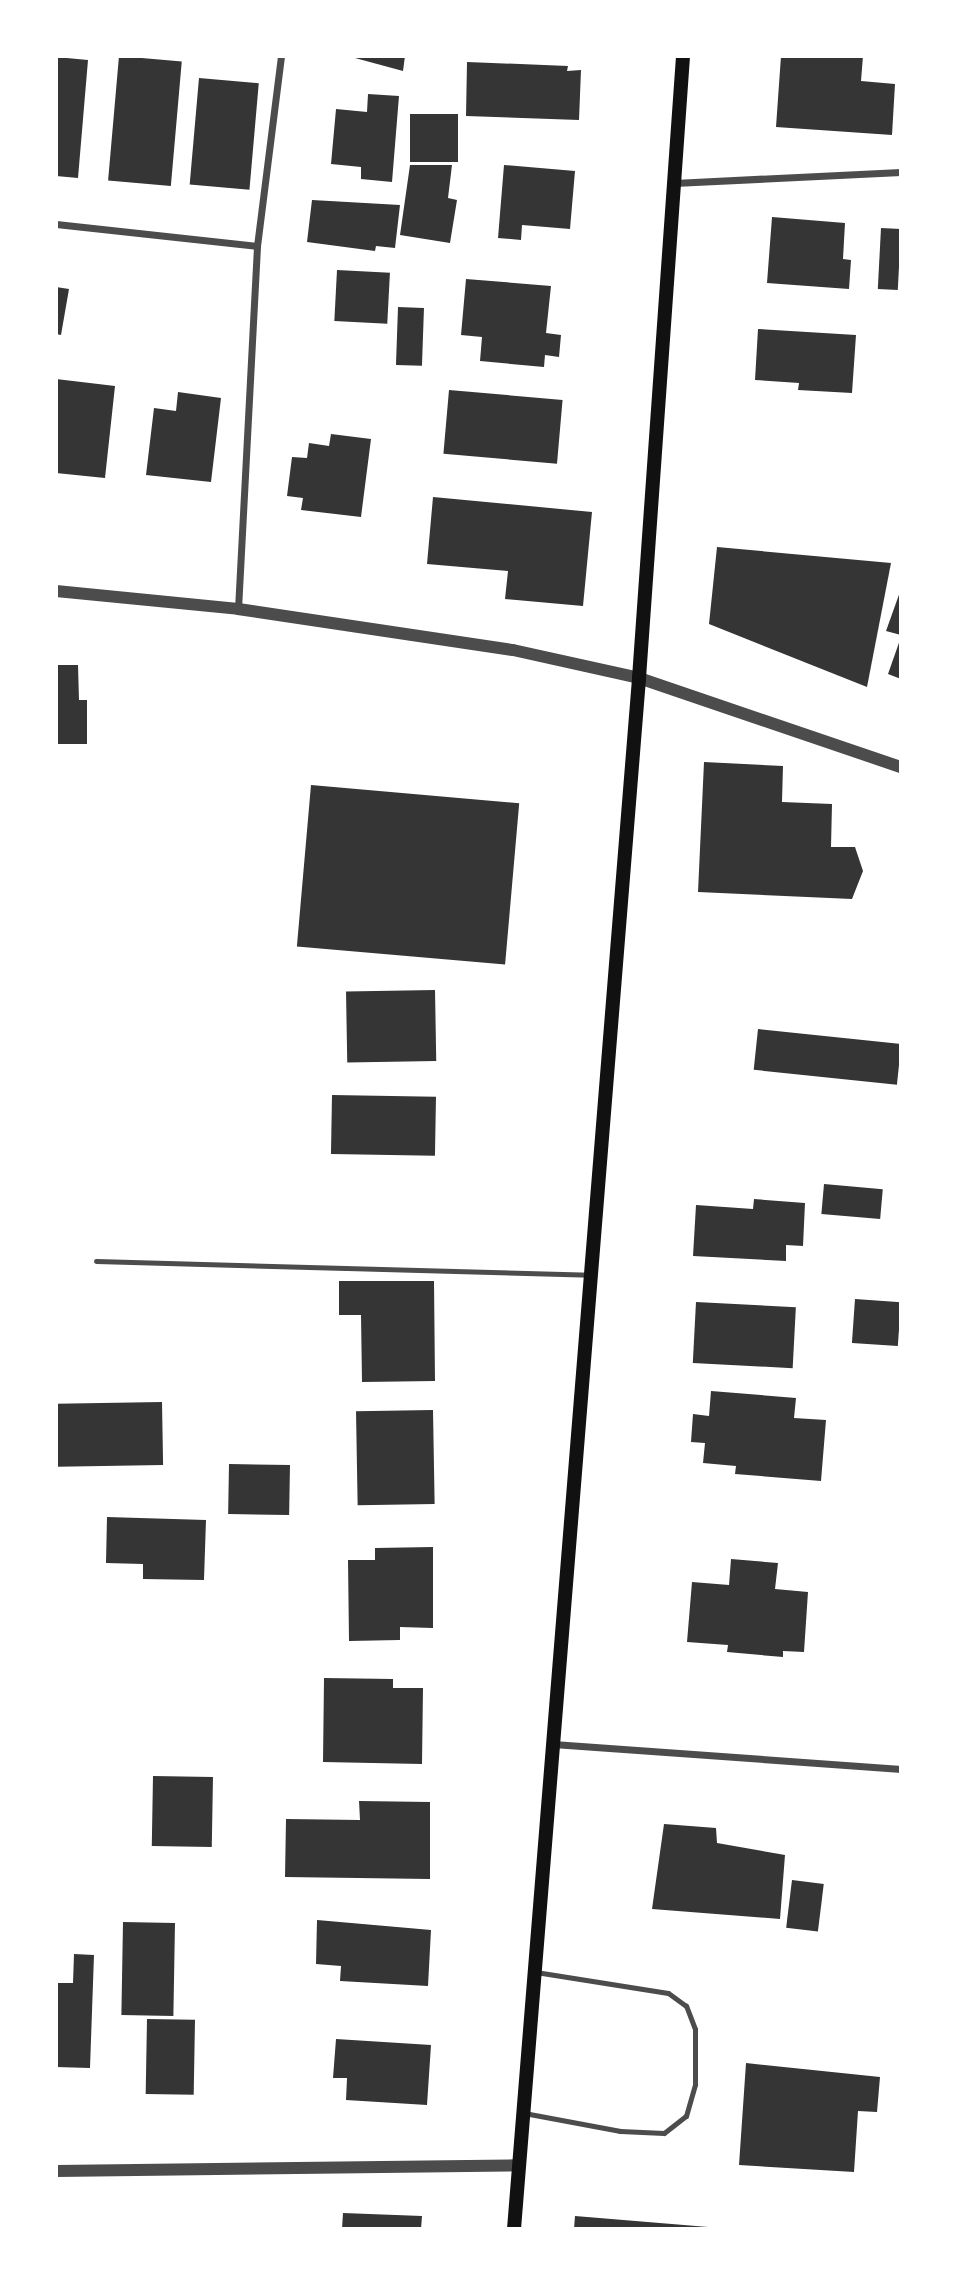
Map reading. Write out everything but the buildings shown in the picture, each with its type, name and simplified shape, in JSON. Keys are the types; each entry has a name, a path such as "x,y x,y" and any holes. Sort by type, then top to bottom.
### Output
{"main road":[{"path":"514,2229 517,2165 639,678 683,56"}],"street":[{"path":"238,609 257,246 281,56"},
{"path":"673,183 901,172"},
{"path":"56,224 257,246"},
{"path":"56,591 238,609 513,649 639,678 901,767"},
{"path":"552,1744 901,1769"},
{"path":"56,2171 517,2165"}],"lane":[{"path":"96,1261 590,1275"},
{"path":"522,2113 620,2131 664,2133 686,2116 695,2084 695,2029 686,2006 668,1993 533,1972"}]}
